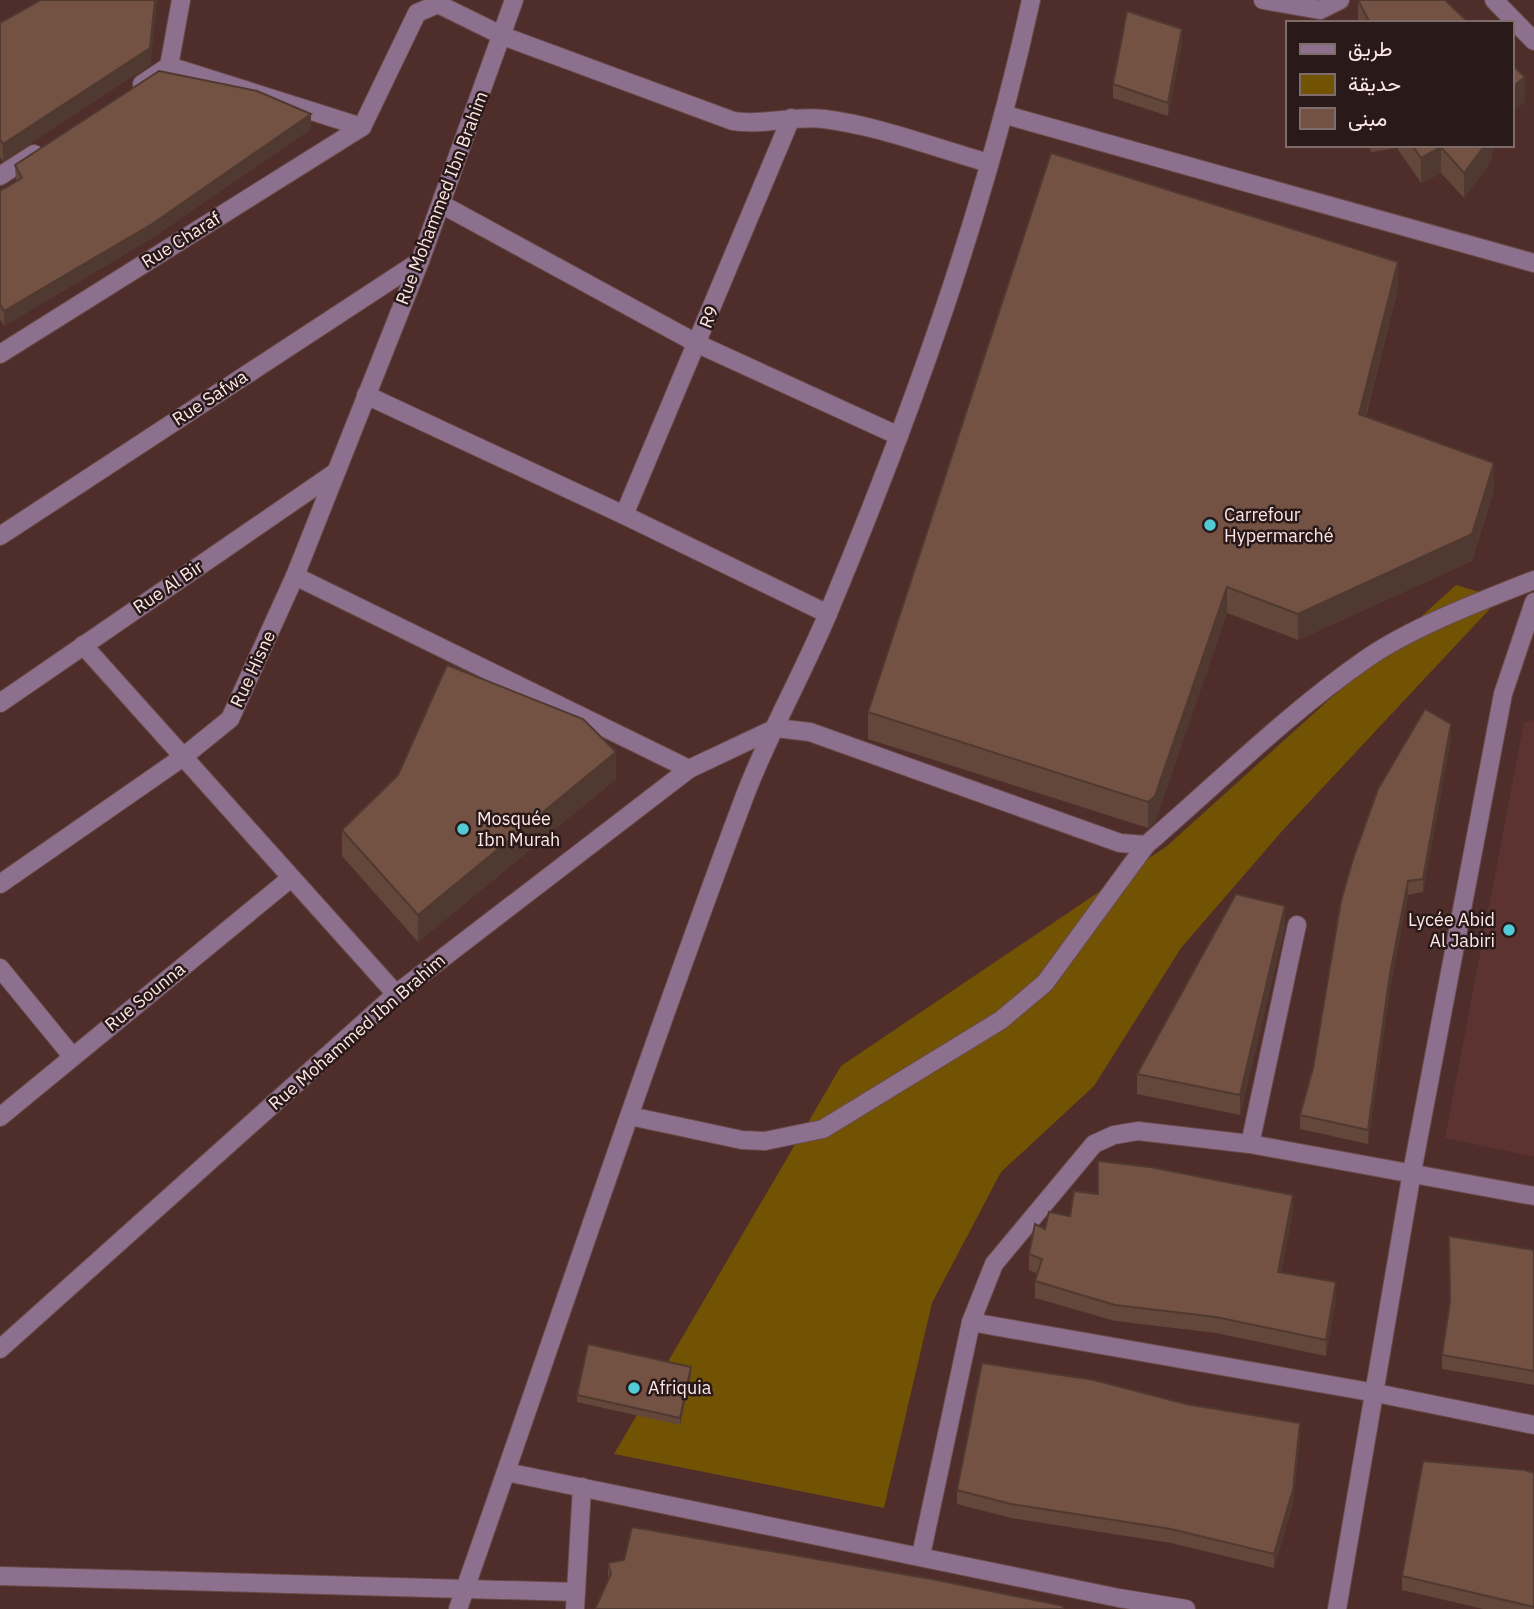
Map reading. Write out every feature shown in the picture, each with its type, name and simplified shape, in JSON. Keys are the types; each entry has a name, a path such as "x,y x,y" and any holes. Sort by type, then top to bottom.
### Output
{"street":[{"path":"124,96 169,66 181,0"},
{"name":"Rue Mohammed Ibn Brahim","path":"366,395 420,261 514,0"},
{"path":"458,1609 745,793 828,614 899,436 957,271 1006,115 1031,0"},
{"path":"1263,0 1320,10 1340,0"},
{"path":"1494,0 1534,41"},
{"path":"169,66 362,127 417,13 438,4 503,36 733,121 761,123 791,118 822,119 857,126 989,163"},
{"path":"1006,115 1534,264"},
{"name":"R9","path":"624,514 698,344 791,118"},
{"name":"Rue Charaf","path":"0,354 362,127"},
{"path":"0,176 45,147"},
{"path":"441,204 698,344 899,436"},
{"name":"Rue Safwa","path":"0,536 420,261"},
{"path":"366,395 624,514 828,614"},
{"name":"Rue Hisne","path":"0,884 183,757 230,719 295,576 366,395"},
{"name":"Rue Al Bir","path":"0,702 336,472"},
{"path":"295,576 689,769"},
{"path":"630,1116 742,1140 765,1141 823,1129 1001,1020 1036,990 1078,940 1146,845 1326,689 1368,658 1445,618 1534,580"},
{"path":"1337,1609 1412,1172 1503,694 1534,602"},
{"path":"83,645 396,994"},
{"path":"776,728 810,732 1120,843 1146,845"},
{"name":"Rue Mohammed Ibn Brahim","path":"0,1349 396,994 689,769 776,728"},
{"name":"Rue Sounna","path":"0,1116 291,878"},
{"path":"1250,1144 1297,925"},
{"path":"0,968 72,1056"},
{"path":"921,1555 971,1322 994,1264 1094,1144 1114,1135 1139,1131 1250,1144 1534,1196"},
{"path":"971,1322 1376,1393 1534,1425"},
{"path":"506,1472 921,1555 1117,1604 1186,1609"},
{"path":"0,1576 465,1588 575,1600 582,1487"}],"shaded area":[{"name":"Lycée Abid Al Jabiri","path":"1534,720 1534,1157 1445,1138 1524,722"}],"green space":[{"path":"1456,585 1500,598 1283,830 1181,948 1094,1086 1001,1172 932,1303 884,1508 614,1454 841,1066 1167,846"}],"building":[{"path":"41,0 155,0 150,48 3,144 0,139 0,23"},
{"path":"1358,0 1445,0 1467,21 1369,21"},
{"path":"1127,11 1182,29 1168,103 1113,84"},
{"path":"1513,66 1525,77 1513,86"},
{"path":"159,71 257,91 311,114 152,224 4,311 0,304 0,191 22,178 15,165"},
{"path":"1413,147 1441,147 1421,158"},
{"path":"1441,147 1484,147 1464,173"},
{"name":"Carrefour Hypermarché","path":"1051,153 1398,262 1359,414 1494,463 1472,534 1298,614 1227,587 1155,796 1148,802 868,712"},
{"name":"Mosquée Ibn Murah","path":"447,665 583,719 616,752 418,915 342,830 398,775"},
{"path":"1425,709 1451,724 1423,879 1408,881 1390,974 1368,1130 1300,1115 1313,1068 1341,901 1353,859 1378,789"},
{"path":"1236,894 1285,906 1240,1095 1137,1074"},
{"path":"1098,1161 1150,1167 1293,1195 1278,1272 1336,1282 1326,1340 1216,1317 1115,1305 1035,1281 1042,1259 1029,1254 1035,1224 1045,1229 1049,1212 1070,1216 1074,1191 1098,1194"},
{"path":"1449,1236 1534,1250 1534,1371 1442,1355 1450,1302"},
{"name":"Afriquia","path":"588,1344 691,1367 680,1418 577,1395"},
{"path":"982,1363 1094,1380 1186,1404 1300,1423 1293,1490 1274,1554 1171,1529 1011,1504 957,1490"},
{"path":"1423,1461 1534,1473 1534,1607 1402,1576"},
{"path":"632,1527 937,1580 1063,1606 1063,1609 595,1609 611,1574 608,1563 624,1560"}],"place":[{"name":"Carrefour Hypermarché","path":"1210,525"},
{"name":"Mosquée Ibn Murah","path":"463,829"},
{"name":"Lycée Abid Al Jabiri","path":"1509,930"},
{"name":"Afriquia","path":"634,1388"}]}
